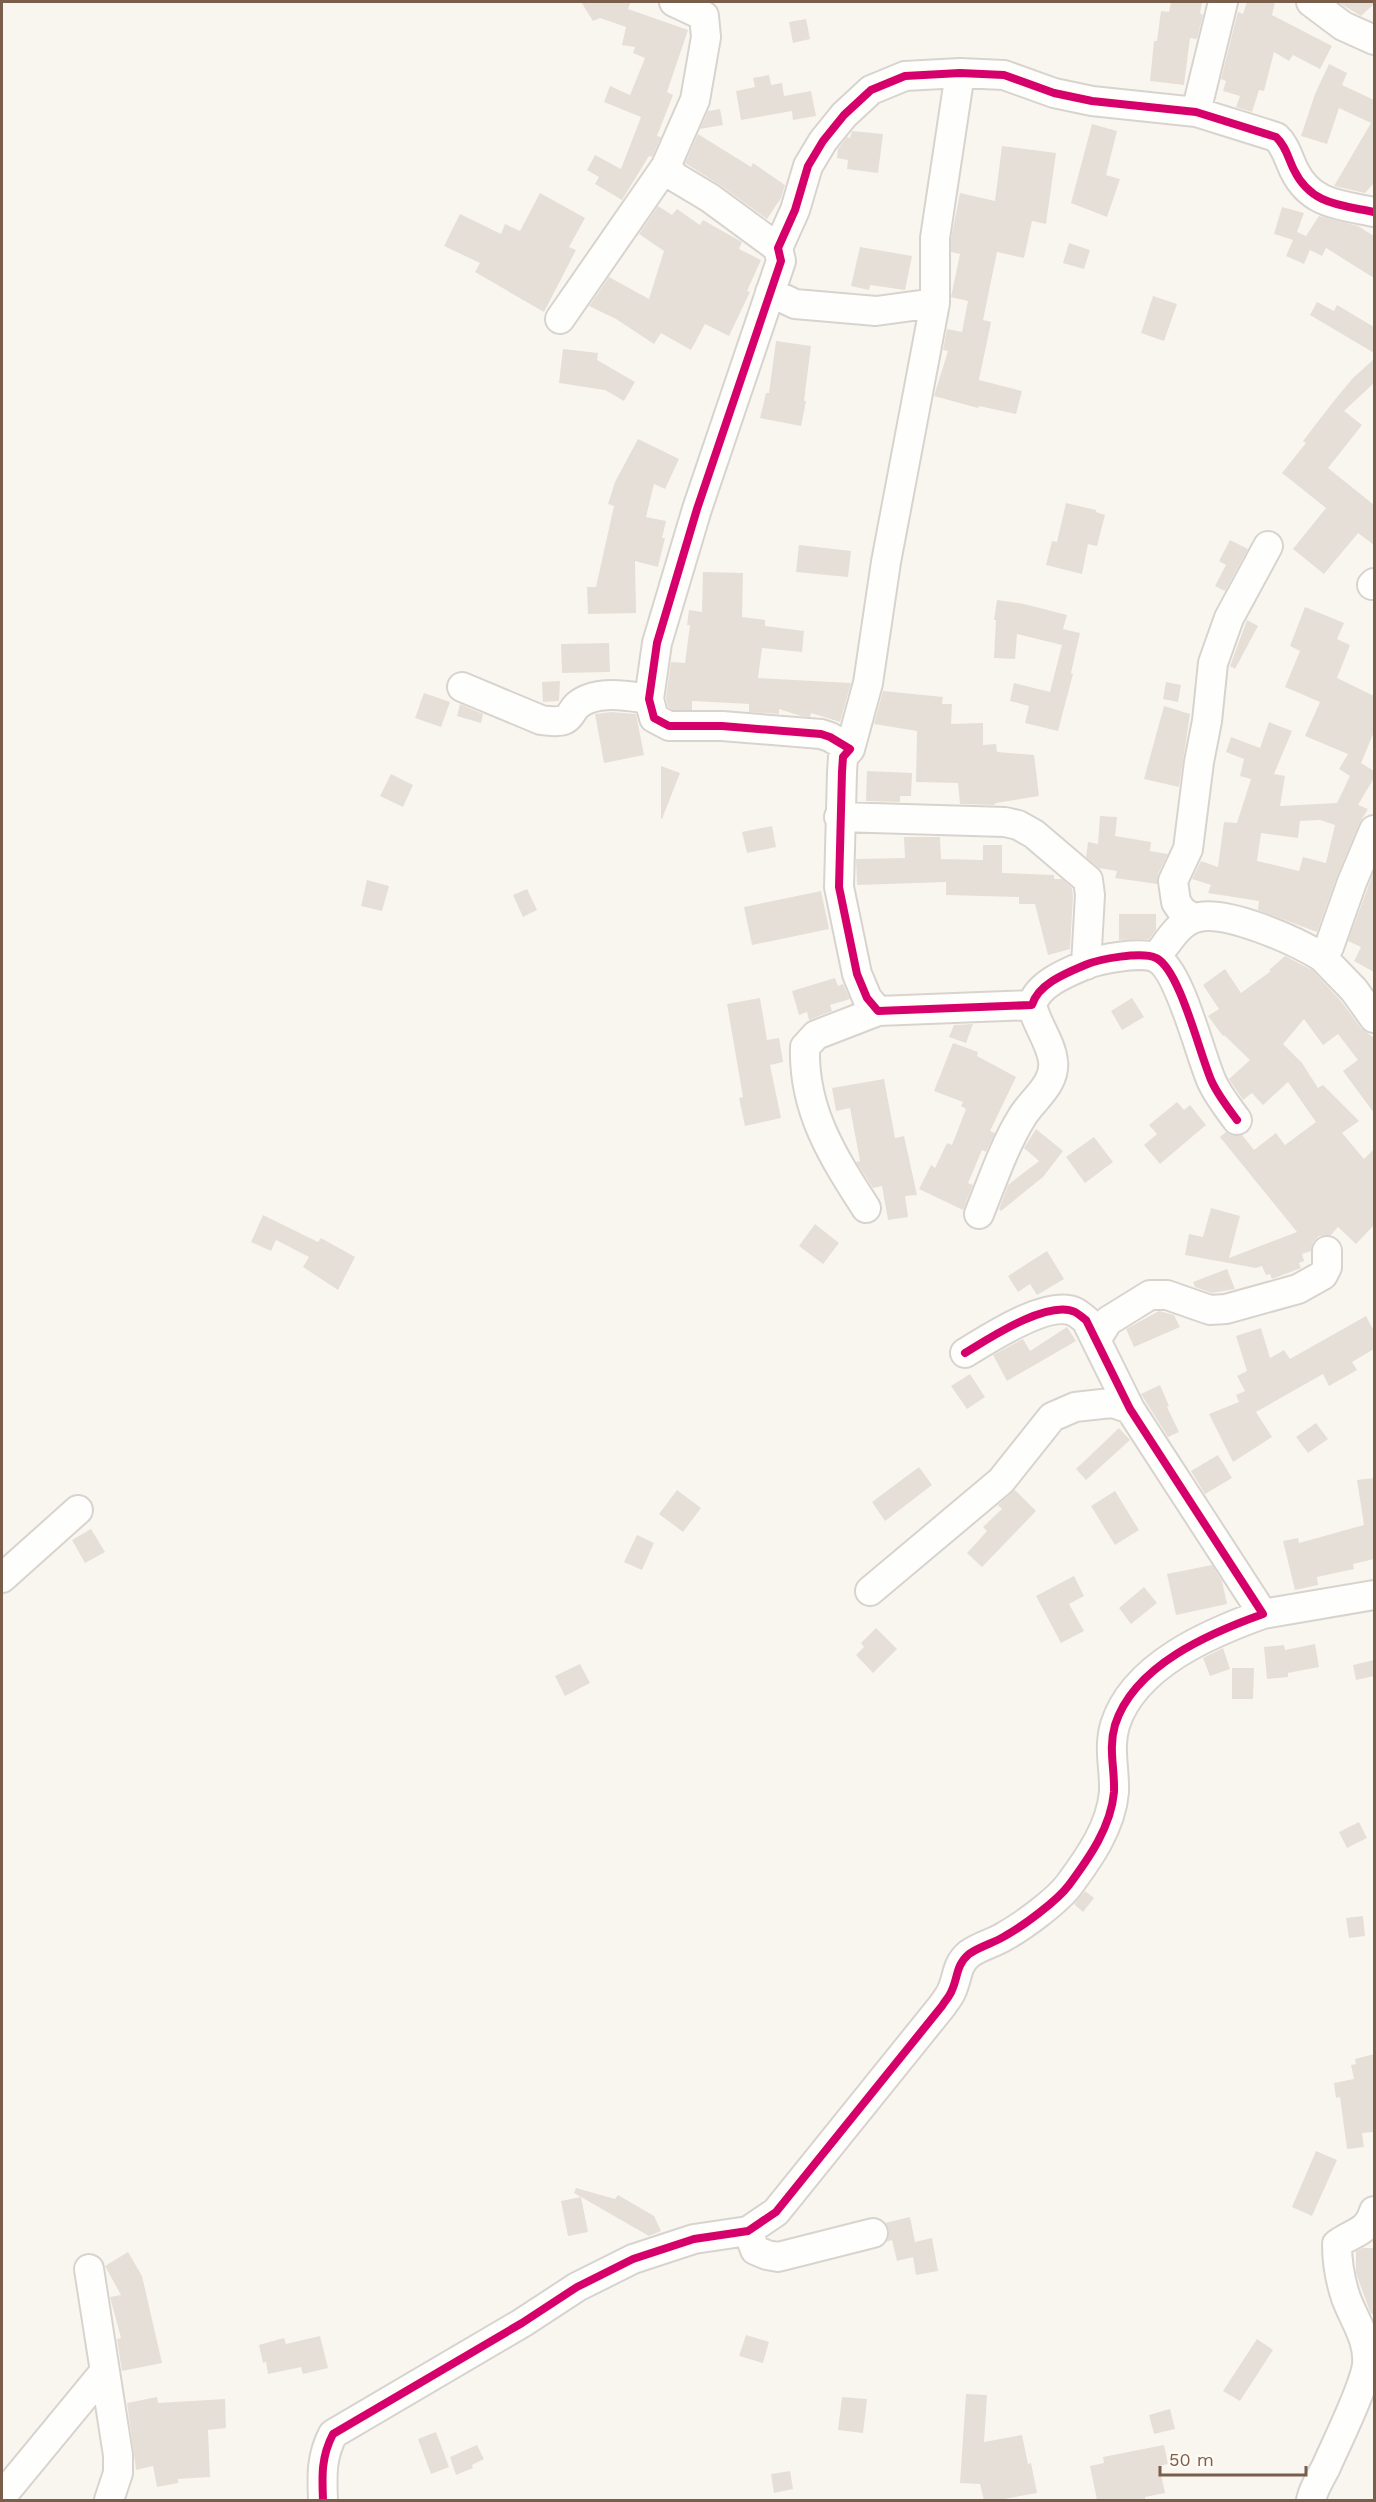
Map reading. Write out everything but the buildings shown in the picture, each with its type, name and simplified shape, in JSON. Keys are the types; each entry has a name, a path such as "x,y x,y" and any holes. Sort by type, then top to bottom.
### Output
{"street":[{"path":"560,319 666,166 695,100 706,37 704,16 674,2"},
{"path":"1196,112 1223,2"},
{"path":"1311,2 1343,27 1374,40"},
{"path":"778,248 795,210 808,166 823,141 844,115 871,90 905,76 960,73 1004,75 1054,93 1092,101 1196,112 1276,137 1283,143 1299,180 1311,193 1338,207 1374,212"},
{"path":"878,1011 867,998 857,974 839,887 839,817 843,758 850,749 868,682 886,562 935,303 936,238 960,73"},
{"path":"666,166 675,177 710,198 778,248 782,261 697,509 657,643 650,699 654,718 663,725 722,726 821,734 850,749"},
{"path":"770,292 795,304 876,311 935,303"},
{"path":"1193,918 1182,911 1176,902 1173,881 1188,849 1199,762 1208,721 1213,663 1229,618 1268,546"},
{"path":"462,687 541,720 554,722 570,717 576,706 595,697 625,695 650,699"},
{"path":"839,817 1005,822 1018,825 1034,834 1088,880 1090,895 1086,965"},
{"path":"1322,957 1329,947 1352,882 1374,830"},
{"path":"1156,957 1178,929 1193,918 1209,915 1255,926 1292,940 1322,957 1354,990 1374,1018"},
{"path":"978,1214 1023,1116 1051,1078 1053,1069 1051,1053 1034,1016 1032,1005 1034,998 1043,988 1062,975 1096,960 1128,955 1156,957 1168,969 1179,992 1212,1082 1237,1120"},
{"path":"866,1208 836,1162 819,1128 806,1072 805,1047 816,1035 878,1011 1032,1005"},
{"path":"1096,1340 1108,1321 1150,1295 1167,1295 1210,1310 1226,1309 1298,1290 1323,1275 1327,1267 1327,1251"},
{"path":"964,1353 1018,1321 1064,1310 1075,1311 1086,1320 1130,1409 1263,1614"},
{"path":"870,1591 1001,1481 1052,1417 1075,1407 1102,1404 1113,1403 1130,1409"},
{"path":"2,1578 78,1510"},
{"path":"323,2500 322,2470 325,2450 333,2434 522,2323 576,2287 633,2259 694,2239 748,2231 776,2212 917,2040 952,1990 960,1963 975,1951 1026,1923 1067,1888 1091,1853 1109,1818 1114,1791 1110,1754 1116,1724 1130,1696 1143,1682 1179,1652 1263,1614 1374,1595"},
{"path":"1311,2500 1313,2489 1325,2469 1360,2388 1367,2365 1365,2342 1346,2298 1337,2265 1337,2244 1350,2235 1361,2232 1370,2223 1374,2211"},
{"path":"748,2231 755,2250 778,2257 873,2233"},
{"path":"89,2269 118,2473 109,2500"},
{"path":"2,2496 105,2371"},
{"path":"2,2496 15,2496 25,2500"}],"cycle path":[{"path":"1237,1120 1212,1082 1173,978 1165,965 1150,956 1110,958 1085,965 1046,985 1032,1005 878,1011 867,998 857,974 839,887 843,757 850,749 821,734 722,726 669,726 654,718 649,699 657,643 697,509 781,261 778,248 795,210 808,166 823,141 844,115 871,90 905,76 960,73 1004,75 1054,93 1092,101 1196,112 1276,137 1285,148 1301,182 1318,197 1339,205 1374,212"},
{"path":"323,2500 324,2459 333,2434 522,2323 577,2287 633,2259 694,2239 748,2231 776,2212 942,2006 951,1992 959,1967 965,1958 973,1951 1012,1932 1039,1913 1064,1891 1084,1864 1104,1830 1112,1805 1114,1792 1112,1742 1115,1725 1125,1704 1139,1685 1176,1654 1220,1631 1263,1614 1130,1409 1086,1320 1075,1312 1063,1309 1050,1311 1018,1322 965,1353"}]}
